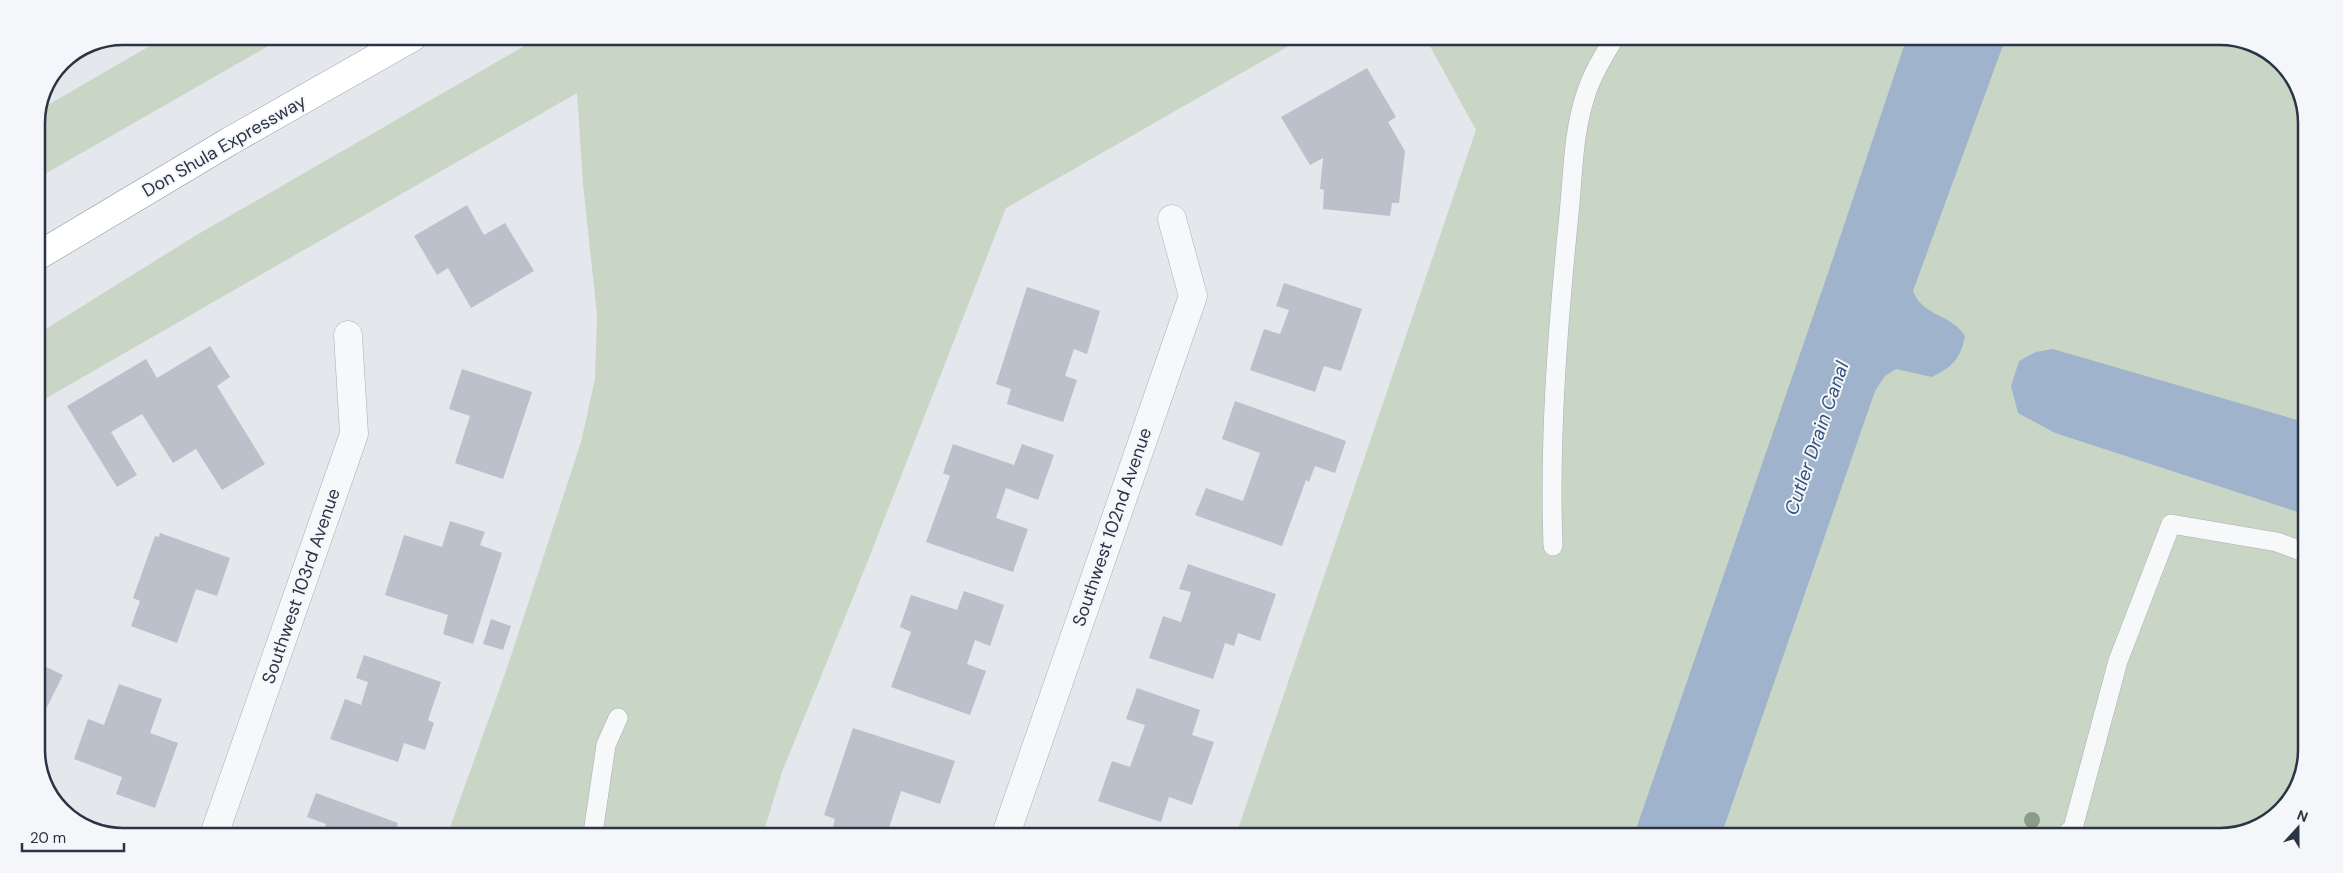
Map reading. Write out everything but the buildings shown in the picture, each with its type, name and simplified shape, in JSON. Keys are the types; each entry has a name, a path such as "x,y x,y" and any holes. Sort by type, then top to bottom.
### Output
{"highway":[{"name":"Don Shula Expressway","path":"45,252 230,141 399,45"}],"street":[{"name":"Southwest 102nd Avenue","path":"1008,828 1192,296 1172,219"},
{"name":"Southwest 103rd Avenue","path":"216,828 354,434 348,335"}],"lane":[{"path":"1554,546 1550,477 1563,278 1575,157 1585,95 1597,67 1610,45"},
{"path":"2073,828 2118,661 2171,524 2277,542 2298,550"},
{"path":"594,828 606,745 618,718"}],"green space":[{"path":"151,45 270,45 45,174 45,123 48,105"},
{"path":"526,45 1291,45 1006,208 865,568 782,772 765,828 450,828 507,668 581,442 595,379 597,315 583,184 577,93 45,399 45,329 195,236"},
{"path":"1429,45 2220,45 2245,49 2254,53 2275,68 2288,84 2298,118 2298,750 2294,775 2290,784 2285,793 2277,803 2273,803 2273,807 2267,812 2245,824 2220,828 1238,828 1476,130"}],"water":[{"name":"Cutler Drain Canal","path":"1904,45 2003,45 1913,291 1923,306 1952,323 1965,336 1961,351 1950,366 1932,377 1896,369 1885,376 1875,391 1724,828 1636,828 1830,267"},
{"path":"2053,349 2298,420 2298,512 2055,433 2018,413 2011,386 2019,361 2036,352"}]}
